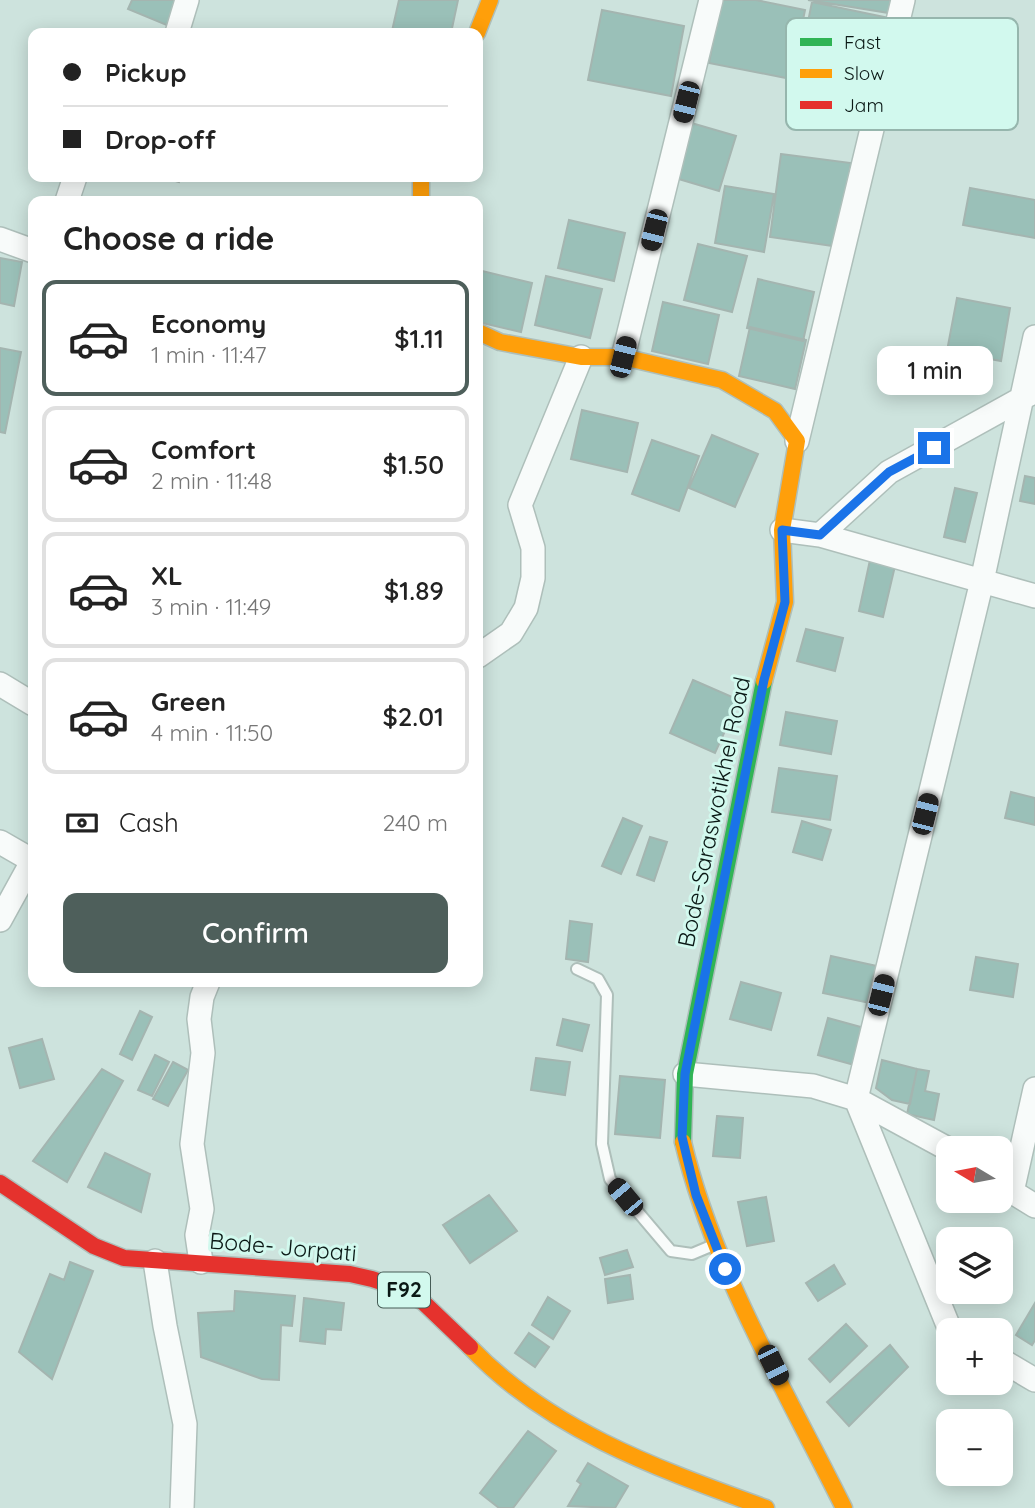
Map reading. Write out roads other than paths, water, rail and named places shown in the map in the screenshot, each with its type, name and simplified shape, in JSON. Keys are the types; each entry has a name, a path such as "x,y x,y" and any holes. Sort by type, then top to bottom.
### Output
{"street":[{"path":"179,28 187,0"},
{"path":"479,28 490,0"},
{"path":"623,357 711,0"},
{"path":"898,18 902,0"},
{"path":"797,441 871,130"},
{"path":"0,239 28,249"},
{"path":"483,334 500,342 581,357 623,357 722,380 775,411 797,441"},
{"path":"945,1318 856,1099 1029,395 1035,337"},
{"path":"483,653 511,633 526,608 533,578 533,548 520,505 581,357"},
{"path":"820,535 889,472 1029,395"},
{"name":"Bode-Saraswotikhel Road","path":"797,441 782,530 785,602 764,680 685,1074 682,1137 696,1195 713,1245 844,1508"},
{"path":"782,530 820,535 1035,596"},
{"path":"0,684 28,701"},
{"path":"0,842 28,857"},
{"path":"0,920 28,869"},
{"path":"201,1262 197,1235 202,1209 192,1144 203,1053 199,1019 201,997 206,987"},
{"path":"685,1074 813,1086 856,1099 936,1142"},
{"path":"1013,1164 1035,1088"},
{"name":"Bode- Jorpati","path":"0,1183 94,1246 124,1258 350,1274 381,1281 405,1291 435,1312 499,1380 530,1402 655,1468 766,1508"},
{"path":"1013,1192 1035,1206"},
{"path":"155,1261 185,1424 182,1508"},
{"path":"1013,1367 1035,1380"}],"lane":[{"path":"577,969 598,979 607,995 601,1144 610,1179 671,1251 692,1254 713,1245"}]}
